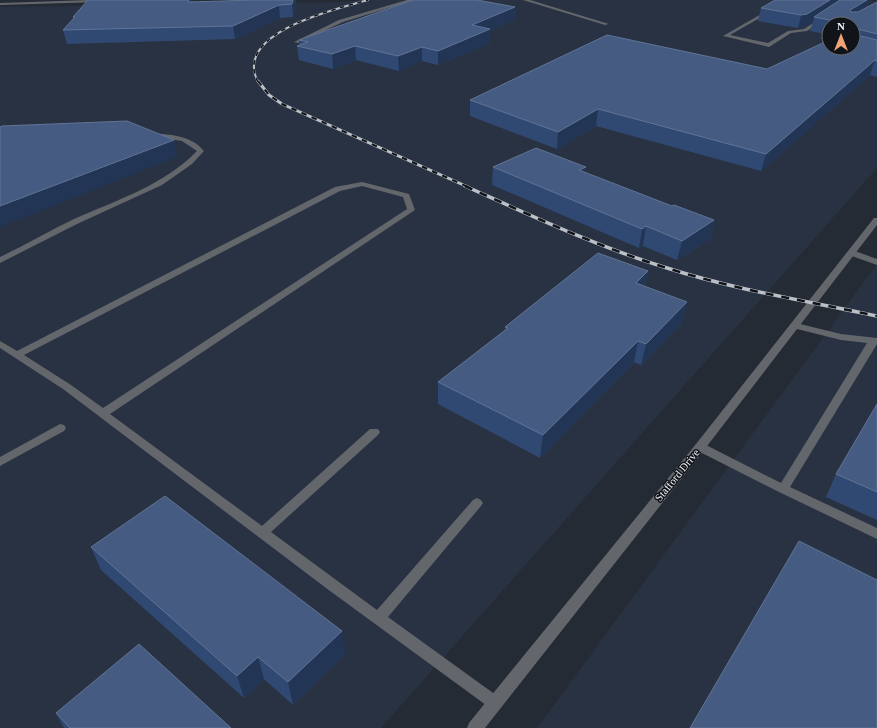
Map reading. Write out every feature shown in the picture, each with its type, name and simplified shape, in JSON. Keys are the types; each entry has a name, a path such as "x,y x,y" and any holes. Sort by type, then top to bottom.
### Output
{"street":[{"path":"296,42 341,21 412,0"},
{"path":"525,0 607,24"},
{"path":"789,0 725,36 769,45 790,32 805,30 828,15"},
{"path":"0,4 109,1"},
{"path":"0,260 74,222 150,188 182,170 201,151 193,142 173,137 144,135"},
{"path":"17,355 338,189 362,184 406,196 411,210 102,414"},
{"name":"Stafford Drive","path":"475,728 796,326 876,222"},
{"path":"852,253 877,262"},
{"path":"783,489 875,341 841,337 796,326"},
{"path":"0,344 67,387 262,533 495,703"},
{"path":"0,462 60,428"},
{"path":"262,533 374,432"},
{"path":"700,447 877,534"},
{"path":"379,618 477,503"}],"shaded area":[{"path":"363,0 869,0 877,2 877,168 381,728 0,728 0,7 341,2"},
{"path":"877,264 877,728 537,728"}],"building":[{"path":"88,0 189,0 188,2 293,0 292,4 279,5 233,26 63,30"},
{"path":"413,0 477,0 515,7 472,25 490,29 438,51 422,47 398,56 355,46 332,54 297,46 308,42 299,40"},
{"path":"775,0 830,0 807,14 801,15 761,8"},
{"path":"840,0 867,0 850,10 851,12 858,12 877,2 877,34 861,30 861,16 821,16 821,18 814,17"},
{"path":"607,35 767,69 821,44 821,56 861,56 861,36 877,40 877,61 875,60 766,154 598,109 558,132 470,100"},
{"path":"127,121 174,140 0,206 0,127"},
{"path":"536,148 586,167 579,170 672,206 674,205 714,220 682,241 646,226 642,229 493,167"},
{"path":"598,253 648,271 636,283 687,302 646,344 638,341 543,435 438,382 508,328 505,327"},
{"path":"877,404 877,492 836,474"},
{"path":"165,496 342,631 288,682 258,657 237,676 91,547"},
{"path":"799,541 877,580 877,728 690,728"},
{"path":"139,644 231,728 70,728 56,713"}],"railway":[{"path":"258,82 254,64 260,49 273,36 313,17 368,0"},
{"path":"258,81 269,95 282,104 468,187"},
{"path":"465,186 540,220 641,260 719,283 877,316"}]}
